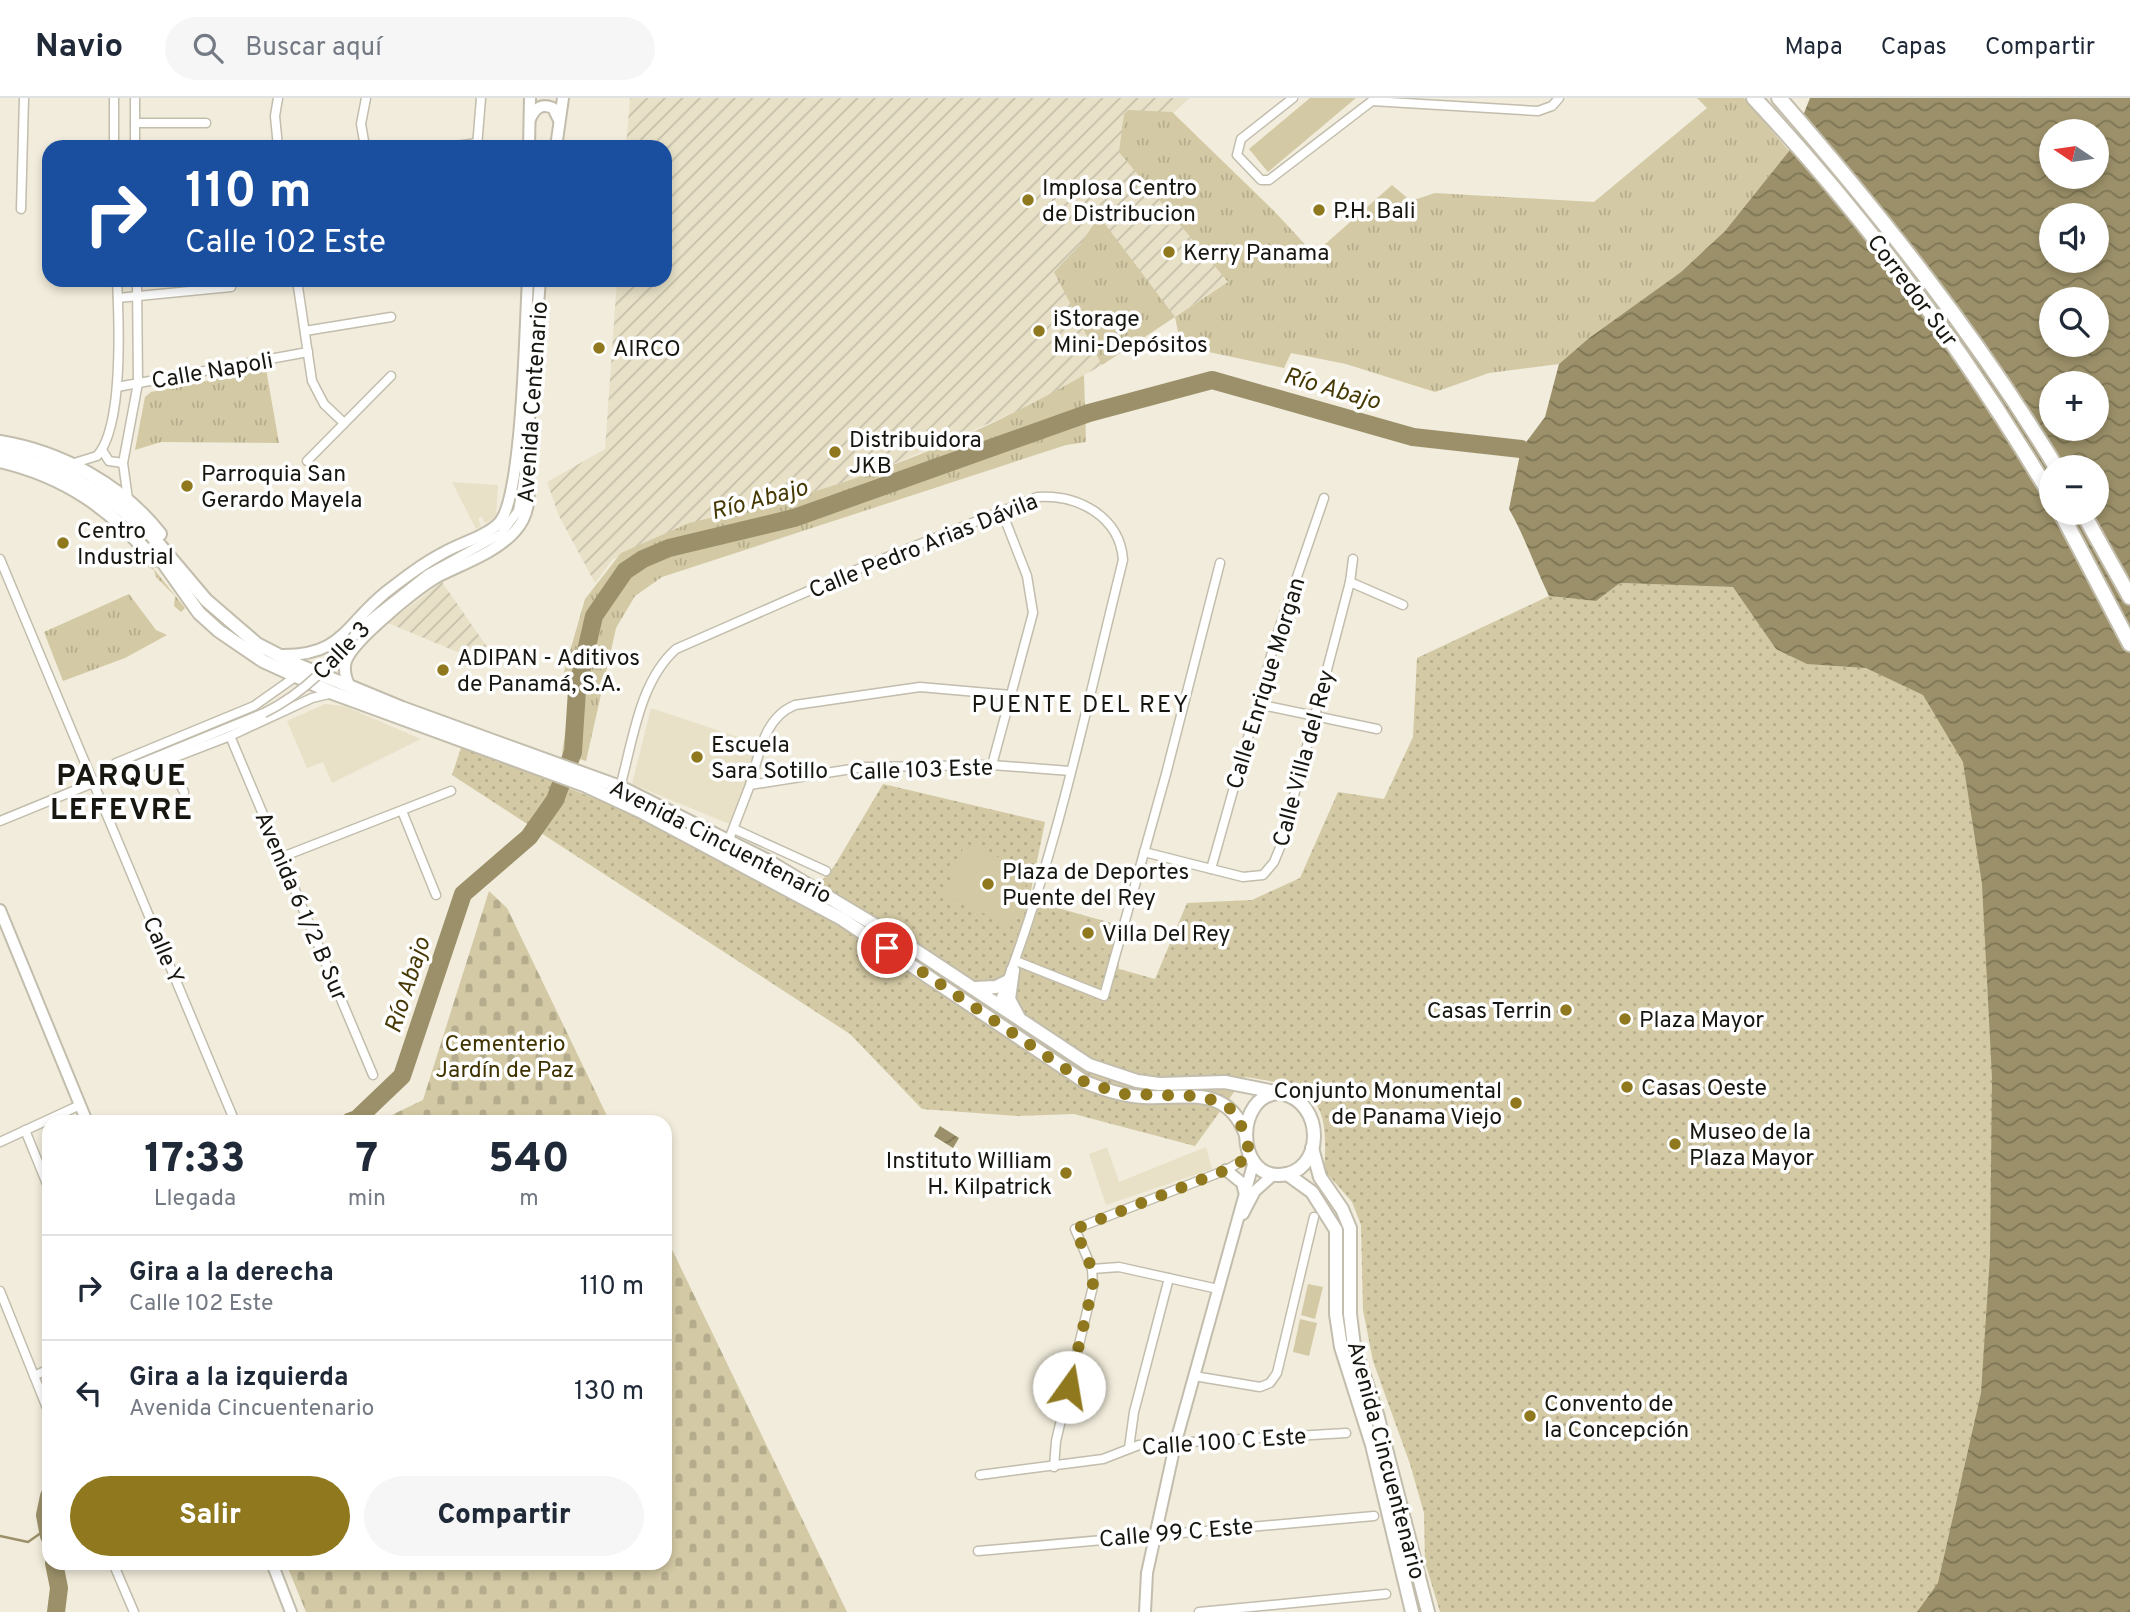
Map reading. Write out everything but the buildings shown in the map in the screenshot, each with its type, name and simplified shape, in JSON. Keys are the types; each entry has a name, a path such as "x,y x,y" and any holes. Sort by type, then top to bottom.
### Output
{"highway":[{"name":"Corredor Sur","path":"1755,98 1835,189 1918,293 2008,425 2039,476"},
{"name":"Corredor Sur","path":"1779,98 1904,247 1974,341 2048,455"},
{"path":"2067,525 2130,644"},
{"path":"2090,525 2130,597"}],"main road":[{"path":"529,140 530,98"},
{"path":"557,140 563,98"},
{"path":"529,120 534,111 544,106 557,112 560,122"},
{"name":"Avenida Centenario","path":"326,650 398,582 444,552 487,531 504,516 514,475 527,287"},
{"name":"Avenida Centenario","path":"346,659 396,608 511,536 517,529 528,502 525,468 539,287"},
{"name":"Avenida Cincuentenario","path":"0,442 38,451 92,475 129,502 157,530 171,549 169,564"},
{"name":"Avenida Cincuentenario","path":"0,451 36,460 85,483 138,526 169,564 192,604 219,631 240,647 295,677 333,694 586,779 621,787 822,891 1088,1065 1125,1078 1159,1084 1225,1082 1280,1093"},
{"name":"Avenida Cincuentenario","path":"0,461 56,479 90,498 169,564 233,625 280,655 350,687 558,769"},
{"path":"280,655 303,656 326,650 332,663 337,664 346,659"},
{"path":"346,659 345,673 350,687"},
{"name":"Avenida Cincuentenario","path":"586,779 640,811 799,893 842,919 1071,1074 1103,1089 1143,1097 1214,1099 1233,1110 1246,1135"},
{"path":"0,910 85,1115"},
{"path":"972,988 996,988 1012,971"},
{"path":"1012,971 1009,999 1020,1019"},
{"path":"998,1005 1009,1024 1103,1089"},
{"path":"1145,1612 1147,1573 1175,1445 1218,1289 1234,1228 1253,1159 1246,1135 1248,1119 1256,1103 1267,1095 1280,1093 1295,1097 1306,1107 1314,1127 1312,1148 1304,1163 1287,1174 1273,1175 1255,1191 1234,1228"},
{"name":"Avenida Cincuentenario","path":"1312,1148 1320,1177 1342,1209 1350,1228 1350,1314 1354,1346 1377,1414 1428,1612"},
{"path":"1253,1159 1273,1175"},
{"path":"1226,1170 1242,1183 1244,1191"},
{"name":"Avenida Cincuentenario","path":"1287,1174 1312,1192 1336,1230 1336,1314 1341,1347 1372,1445 1412,1612"},
{"path":"275,1570 291,1612"}],"street":[{"path":"21,209 24,98"},
{"path":"114,98 114,140"},
{"path":"135,98 135,140"},
{"path":"277,140 275,116 278,98"},
{"path":"364,140 361,124 366,98"},
{"path":"477,140 481,98"},
{"path":"1293,98 1241,139 1237,147 1237,155 1261,180 1269,180 1371,99 1538,111 1552,106 1559,98"},
{"path":"135,123 206,123"},
{"path":"71,465 91,459 102,450 117,387 117,287"},
{"path":"129,502 123,463 138,383 137,287"},
{"path":"118,298 231,287"},
{"path":"298,287 316,393 344,423"},
{"path":"304,331 391,317"},
{"name":"Calle Napoli","path":"117,387 308,352"},
{"path":"307,461 391,376"},
{"path":"102,450 109,461 123,463"},
{"name":"Calle 3","path":"0,821 104,776 264,713 289,699 320,674 362,626 428,574 502,534 517,511 525,468"},
{"name":"Calle Pedro Arias Dávila","path":"621,787 649,685 660,662 676,649 870,564 1037,497 1065,497 1087,505 1102,517 1121,541 1124,559 1070,771 1012,971 998,1005"},
{"name":"Calle Enrique Morgan","path":"1211,869 1257,704 1324,498"},
{"path":"992,765 1031,626 1033,596 1002,512"},
{"name":"Calle Y","path":"0,559 234,1115"},
{"name":"Calle Villa del Rey","path":"1144,852 1243,877 1263,875 1274,862 1350,582 1353,559"},
{"path":"1012,971 1104,996 1220,563"},
{"path":"1350,582 1403,605"},
{"name":"Calle 3","path":"104,776 117,763 265,701 295,677"},
{"path":"729,842 769,725 784,709 795,705 920,687 1011,695"},
{"name":"Calle 3","path":"104,776 124,777 230,736 312,698 333,694"},
{"path":"1257,704 1377,729"},
{"name":"Avenida 6 1/2 B Sur","path":"230,736 373,1075"},
{"path":"168,760 184,792"},
{"name":"Calle 103 Este","path":"750,785 863,767 992,765 1070,771"},
{"path":"282,857 451,792"},
{"path":"402,811 436,895"},
{"path":"733,829 826,871"},
{"path":"58,1115 80,1105"},
{"path":"0,1142 42,1122"},
{"path":"25,1130 42,1172"},
{"path":"1055,1467 1056,1441 1093,1286 1092,1269 1075,1229 1253,1159"},
{"path":"1194,1376 1260,1387 1270,1383 1277,1373 1314,1217"},
{"path":"1092,1269 1119,1267 1218,1289"},
{"path":"1129,1448 1135,1412 1169,1278"},
{"path":"0,1291 42,1396"},
{"path":"34,1376 42,1372"},
{"name":"Calle 100 C Este","path":"980,1475 1055,1467 1103,1458 1139,1445 1346,1433"},
{"name":"Calle 99 C Este","path":"978,1551 1156,1533 1374,1516"},
{"path":"116,1570 134,1612"},
{"path":"1199,1612 1386,1594"}],"shaded area":[{"path":"630,98 1189,98 1173,113 1297,236 1102,365 1032,405 865,476 813,494 754,509 613,559 595,583 559,516 547,482 605,449 617,287 672,287 672,140 627,140"},
{"path":"452,482 498,485 496,517 485,523 482,517 478,518 481,526 476,529"},
{"path":"442,582 499,664 498,669 388,623"},
{"path":"325,704 344,706 421,739 332,783 323,762 307,768 287,721"},
{"name":"Escuela Sara Sotillo","path":"651,708 759,744 732,825 632,784"},
{"path":"1107,1147 1119,1182 1206,1147 1212,1169 1106,1205 1089,1154"}],"green space":[{"path":"1310,98 1356,98 1268,172 1249,149"},
{"path":"1697,98 1744,98 1789,151 1725,231 1681,272 1589,338 1559,364 1489,373 1435,392 1346,364 1291,353 1284,368 1181,346 1175,317 1228,282 1119,152 1124,114 1128,110 1172,112 1274,211 1314,254 1392,185 1411,201 1435,193 1594,202 1707,108"},
{"path":"1099,216 1175,317 1102,365 1054,272 1080,245"},
{"path":"266,369 279,443 161,442 135,450 145,397 151,392"},
{"path":"1084,375 1086,442 1066,445 662,577 635,596 616,628 586,761 562,753 572,691 560,686 585,599 621,553 689,523 812,494 917,456 1019,410"},
{"path":"1981,407 2130,1612 1440,1612 1425,1562 1424,1513 1410,1464 1373,1361 1363,1310 1361,1225 1352,1202 1324,1170 1324,1126 1320,1111 1313,1100 1302,1091 1287,1085 1245,1077 1195,1146 1074,1114 1017,1116 922,1109 850,1034 452,775 462,745 623,810 724,858 804,902 835,865 883,784 1045,822 1029,900 1115,924 1119,969 1155,979 1187,903 1252,900 1300,878 1338,792 1384,799 1413,737 1417,658 1549,596 1596,601 1620,583 1733,587"},
{"path":"141,553 185,608 181,612 174,606 175,596 156,577 154,570 147,566"},
{"path":"129,594 156,630 167,635 125,658 63,681 44,632"},
{"name":"Plaza de Deportes Puente del Rey","path":"965,843 1031,871 1012,926 945,896"},
{"name":"Cementerio Jardín de Paz","path":"489,891 507,908 607,1115 392,1115 423,1100"},
{"name":"Villa Del Rey","path":"1072,917 1110,928 1104,949 1066,938"},
{"path":"672,1250 847,1612 306,1612 289,1570 672,1570"},
{"path":"1308,1284 1323,1287 1315,1319 1301,1315"},
{"path":"1300,1319 1317,1323 1309,1356 1293,1352"}],"water":[{"path":"1810,98 2130,98 2130,1612 1917,1612 1938,1583 1981,1393 1990,1256 1992,1078 1982,884 1963,762 1923,695 1866,668 1807,664 1776,649 1733,587 1620,583 1596,601 1549,596 1509,509 1521,449 1545,417 1559,364 1589,338 1681,272 1725,231 1789,151"},
{"path":"940,1126 959,1138 953,1148 934,1136"}],"waterway":[{"name":"Río Abajo","path":"361,1115 402,1076 463,894 529,837 555,800 573,752 577,690 594,616 625,571 643,559 669,548 794,518 1089,413 1212,380 1413,437 1521,449"},
{"path":"0,1536 28,1542 42,1532"},
{"name":"Río Abajo","path":"55,1570 59,1588 56,1612"}],"place":[{"name":"Implosa Centro de Distribucion","path":"1028,200"},
{"name":"P.H. Bali","path":"1319,210"},
{"name":"Kerry Panama","path":"1169,252"},
{"name":"iStorage Mini-Depósitos","path":"1039,331"},
{"name":"AIRCO","path":"599,348"},
{"name":"Distribuidora JKB","path":"835,452"},
{"name":"Parroquia San Gerardo Mayela","path":"187,486"},
{"name":"Centro Industrial","path":"63,543"},
{"name":"ADIPAN - Aditivos de Panamá, S.A.","path":"443,670"},
{"name":"Escuela Sara Sotillo","path":"697,757"},
{"name":"Plaza de Deportes Puente del Rey","path":"988,884"},
{"name":"Villa Del Rey","path":"1088,933"},
{"name":"Casas Terrin","path":"1566,1010"},
{"name":"Plaza Mayor","path":"1625,1019"},
{"name":"Casas Oeste","path":"1627,1087"},
{"name":"Conjunto Monumental de Panama Viejo","path":"1516,1103"},
{"name":"Museo de la Plaza Mayor","path":"1675,1144"},
{"name":"Instituto William H. Kilpatrick","path":"1066,1173"},
{"name":"Convento de la Concepción","path":"1530,1416"}],"district":[{"name":"PUENTE DEL REY","path":"1081,704"},
{"name":"PARQUE LEFEVRE","path":"122,792"}],"route":[{"path":"887,948 1085,1082 1103,1089 1143,1097 1200,1096 1214,1099 1233,1110 1242,1125 1251,1156 1226,1170 1075,1229 1092,1269 1093,1286 1069,1387"}]}
